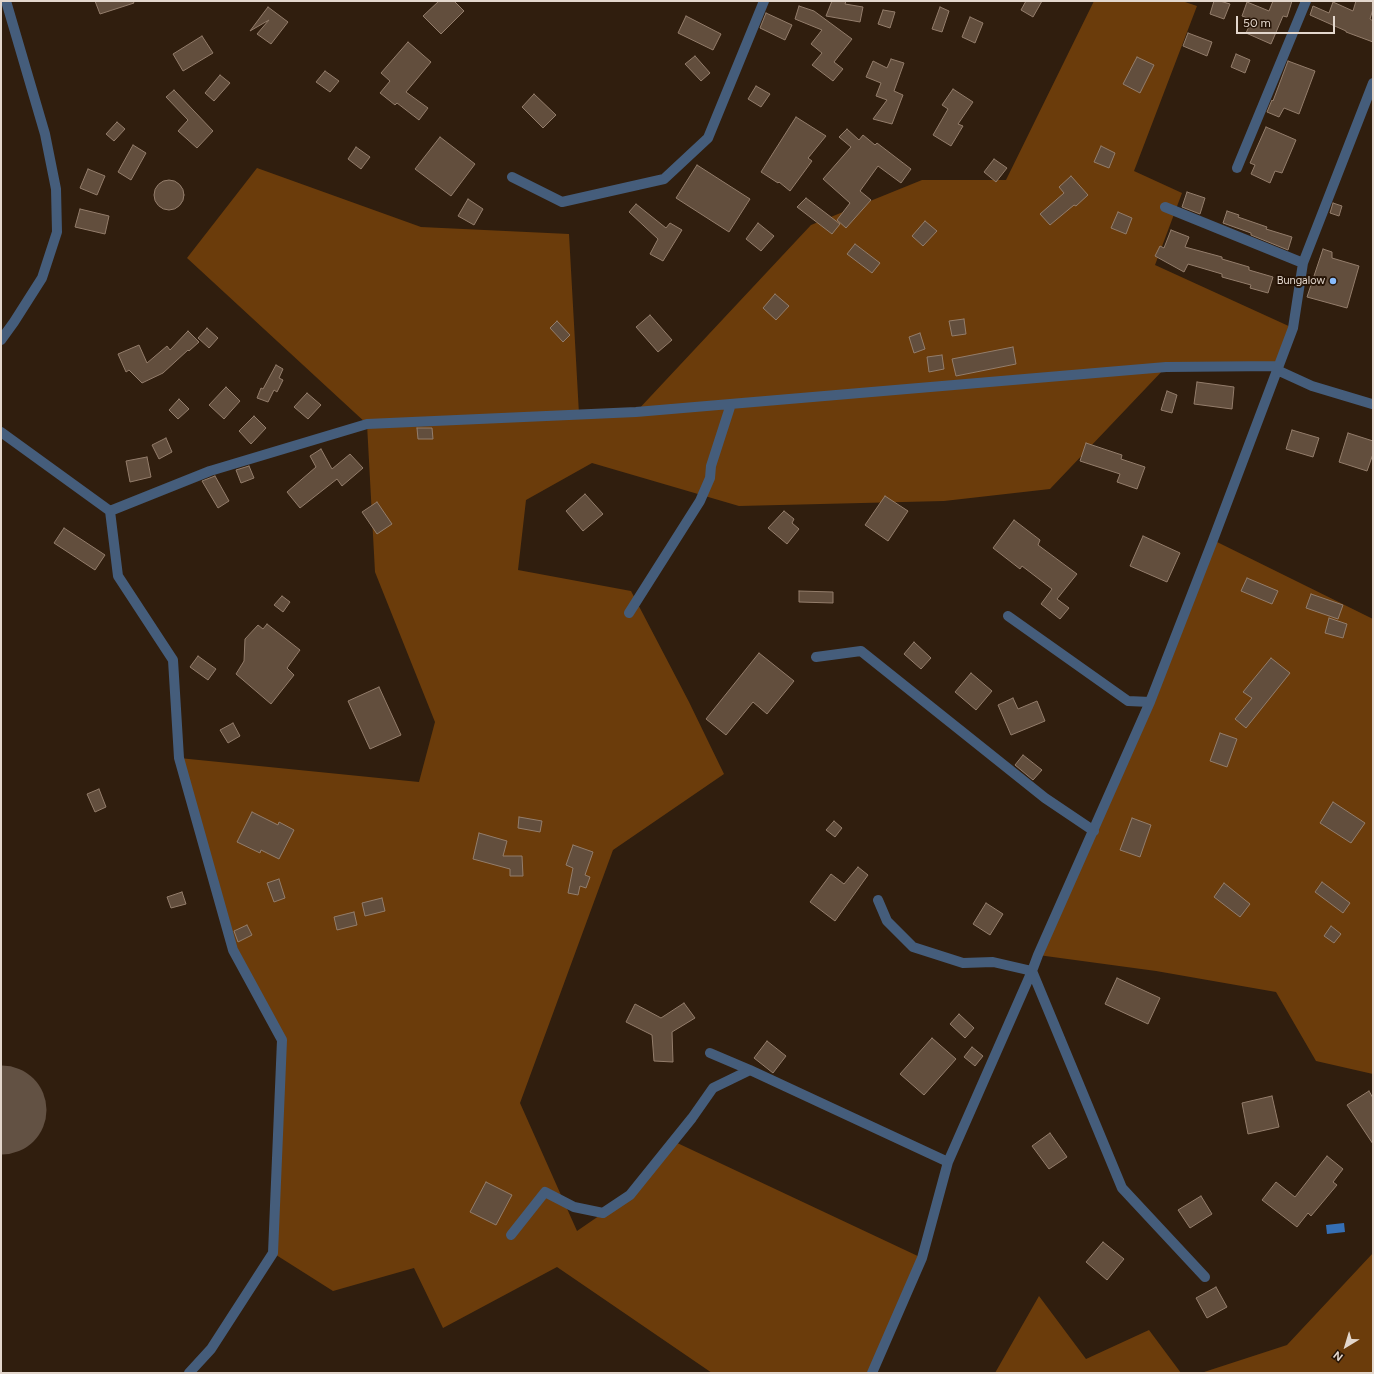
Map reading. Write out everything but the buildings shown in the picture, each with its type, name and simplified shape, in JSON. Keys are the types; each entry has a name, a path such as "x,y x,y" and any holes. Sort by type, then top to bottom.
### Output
{"street":[{"path":"1,340 42,278 57,232 56,189 45,134 6,1"},
{"path":"512,177 562,202 664,180 708,138 764,1"},
{"path":"1237,168 1306,1"},
{"path":"872,1373 922,1258 948,1162 1032,971 1038,954 1094,831 1150,702 1248,450 1293,328 1303,263 1373,83"},
{"path":"1164,207 1303,263"},
{"path":"110,511 210,471 367,424 636,412 1166,367 1277,368 1312,386 1372,404"},
{"path":"628,613 700,501 710,478 711,466 730,404"},
{"path":"1,432 110,511 118,576 173,660 179,758 233,950 282,1040 272,1253 210,1349 189,1373"},
{"path":"1008,616 1128,700 1150,702"},
{"path":"816,657 861,651 1045,798 1094,831"},
{"path":"878,900 887,921 913,947 963,963 992,962 1032,971"},
{"path":"1032,971 1122,1188 1205,1277"},
{"path":"710,1053 948,1162"},
{"path":"511,1235 545,1192 574,1207 603,1213 630,1195 692,1118 713,1088 750,1070"}],"shaded area":[{"path":"1094,1 1182,1 1197,6 1134,171 1182,193 1155,265 1293,328 1278,366 1166,367 1050,489 944,501 739,506 592,463 526,500 518,570 631,591 689,702 724,774 613,850 520,1103 577,1231 638,1189 673,1141 922,1258 872,1373 712,1373 557,1267 443,1328 414,1268 333,1291 273,1253 282,1040 233,950 179,758 419,782 435,722 375,572 367,424 187,258 257,168 421,227 569,234 579,414 636,412 811,225 922,180 1006,180"},
{"path":"1213,540 1373,619 1373,1074 1316,1061 1276,992 1156,971 1038,955"},
{"path":"1373,1253 1373,1373 1201,1373 1287,1345"},
{"path":"1039,1296 1086,1359 1149,1330 1181,1373 995,1373"}],"water":[{"path":"1344,1223 1345,1232 1327,1234 1326,1225"}],"place":[{"name":"Bungalow","path":"1333,281"}]}
